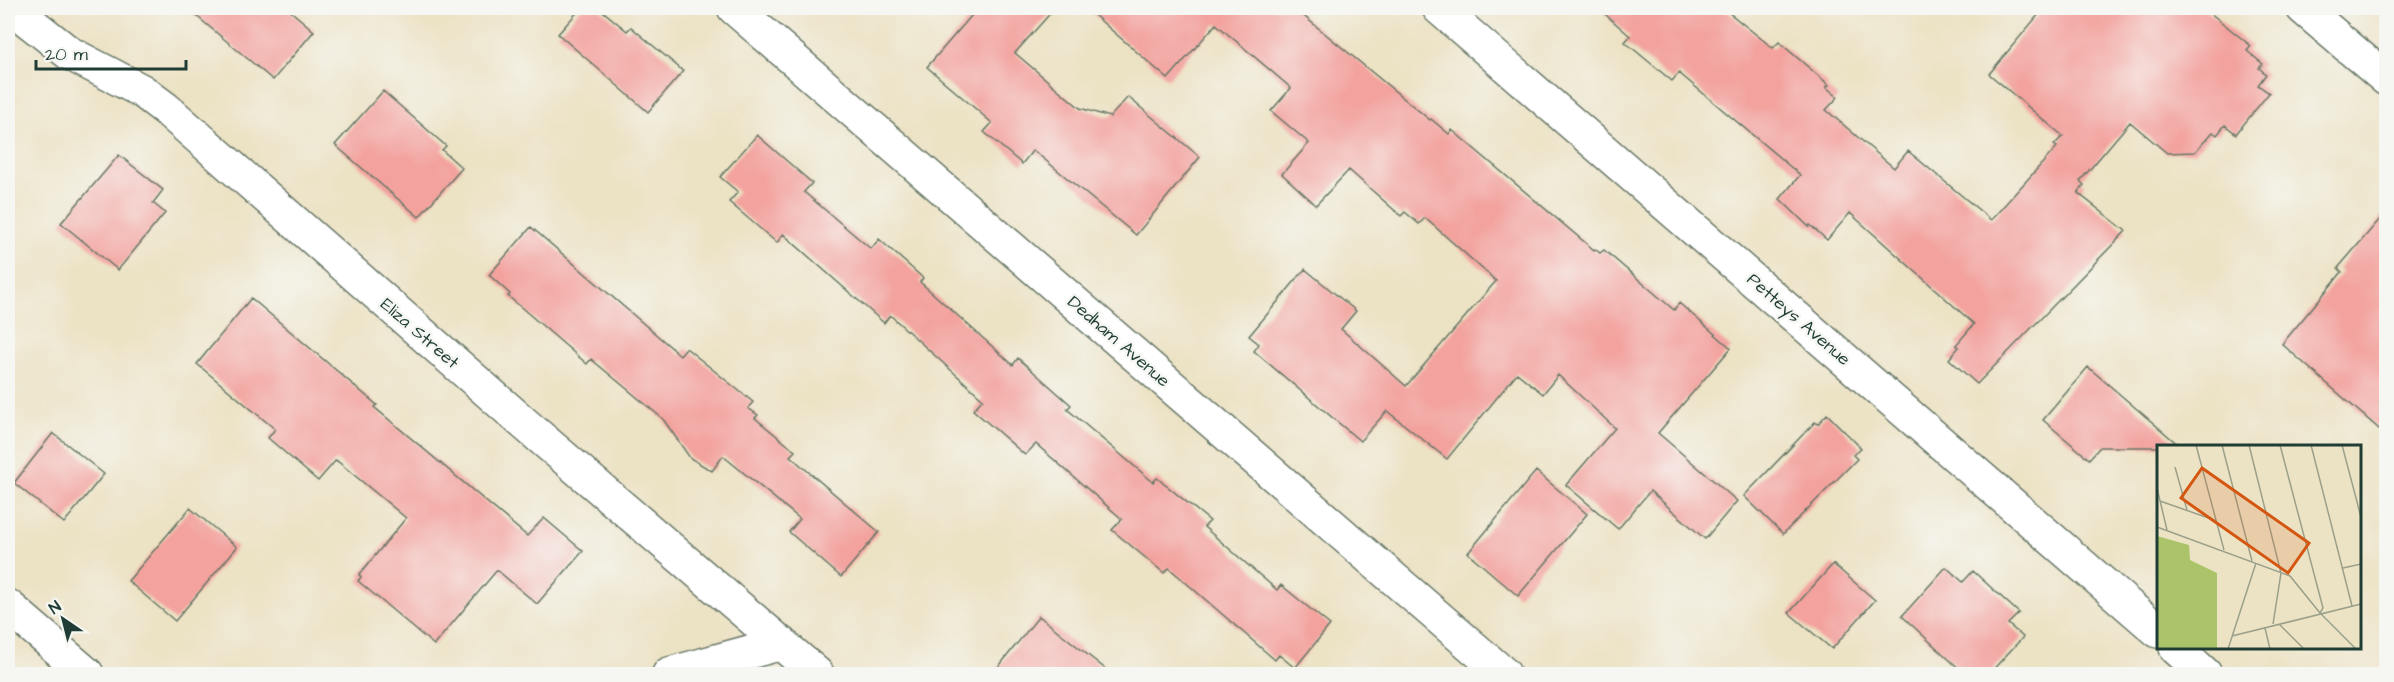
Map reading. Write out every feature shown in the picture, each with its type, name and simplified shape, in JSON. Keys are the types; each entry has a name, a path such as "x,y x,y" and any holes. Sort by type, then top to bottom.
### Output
{"street":[{"name":"Eliza Street","path":"12,8 69,53 142,91 166,109 526,425 817,675"},
{"name":"Dedham Avenue","path":"734,8 1504,675"},
{"name":"Petteys Avenue","path":"1439,8 2157,630"},
{"path":"2303,8 2386,79"},
{"path":"8,606 87,675"},
{"path":"669,675 782,643"},
{"path":"2177,649 2205,675"}],"building":[{"path":"187,8 287,8 314,31 273,80"},
{"path":"581,8 599,8 627,31 631,27 683,71 648,112 558,34"},
{"path":"978,8 1055,8 1015,53 1080,108 1110,117 1128,97 1200,157 1136,235 1033,150 1022,164 984,132 992,123 927,67"},
{"path":"1086,8 1294,8 1430,120 1449,134 1452,130 1594,250 1600,253 1604,250 1674,310 1679,303 1731,348 1658,433 1737,501 1705,539 1650,491 1618,529 1566,485 1615,428 1558,375 1543,394 1517,373 1447,459 1387,411 1360,441 1254,351 1259,344 1249,336 1305,269 1356,311 1341,329 1406,386 1496,281 1425,218 1419,224 1405,212 1401,216 1349,170 1316,205 1282,174 1309,143 1271,111 1291,88 1216,24 1168,79"},
{"path":"1598,8 1723,8 1773,48 1779,42 1829,85 1826,87 1838,97 1826,110 1894,168 1908,151 1991,220 2057,147 2054,145 2063,136 1989,74 2044,8 2204,8 2251,46 2247,51 2263,64 2259,68 2266,74 2258,85 2269,93 2236,134 2225,125 2217,135 2213,132 2195,152 2167,153 2130,122 2080,181 2084,185 2078,193 2126,231 1977,384 1949,359 1959,347 1956,345 1974,324 1850,213 1827,240 1810,225 1809,227 1780,199 1800,175 1679,73 1672,81 1625,42 1630,36"},
{"path":"383,91 446,146 442,150 462,168 419,217 335,145"},
{"path":"757,135 812,183 804,192 871,249 879,239 923,278 920,282 1013,365 1018,358 1071,405 1067,409 1153,482 1157,478 1210,521 1204,527 1277,590 1281,585 1330,625 1295,668 1279,655 1275,660 1169,568 1164,573 1112,530 1122,519 1036,444 1025,455 973,410 983,399 890,315 884,323 783,234 777,243 729,202 738,192 720,177"},
{"path":"119,155 163,190 153,203 165,213 118,270 61,223"},
{"path":"2386,212 2386,435 2282,344 2342,272 2338,268"},
{"path":"531,227 680,355 686,348 753,402 748,408 758,415 755,418 795,451 790,456 879,532 841,577 789,532 800,519 723,456 712,471 690,458 663,419 591,359 587,364 508,296 510,294 489,275"},
{"path":"251,298 377,405 374,407 527,536 544,518 583,551 537,604 497,570 434,645 358,581 361,577 359,575 406,518 336,460 318,481 268,438 275,429 197,364"},
{"path":"2088,367 2179,445 2100,447 2089,459 2043,420"},
{"path":"1827,414 1861,448 1853,455 1857,459 1783,534 1744,496 1815,422 1818,424"},
{"path":"53,433 104,474 64,523 14,483"},
{"path":"1536,471 1587,514 1518,596 1468,553"},
{"path":"190,508 237,547 175,621 128,581"},
{"path":"1833,564 1875,600 1832,649 1789,613"},
{"path":"1946,567 1963,582 1973,571 2019,613 2008,624 2023,637 1988,675 1966,675 1902,616"},
{"path":"1039,616 1113,675 992,675"}]}
